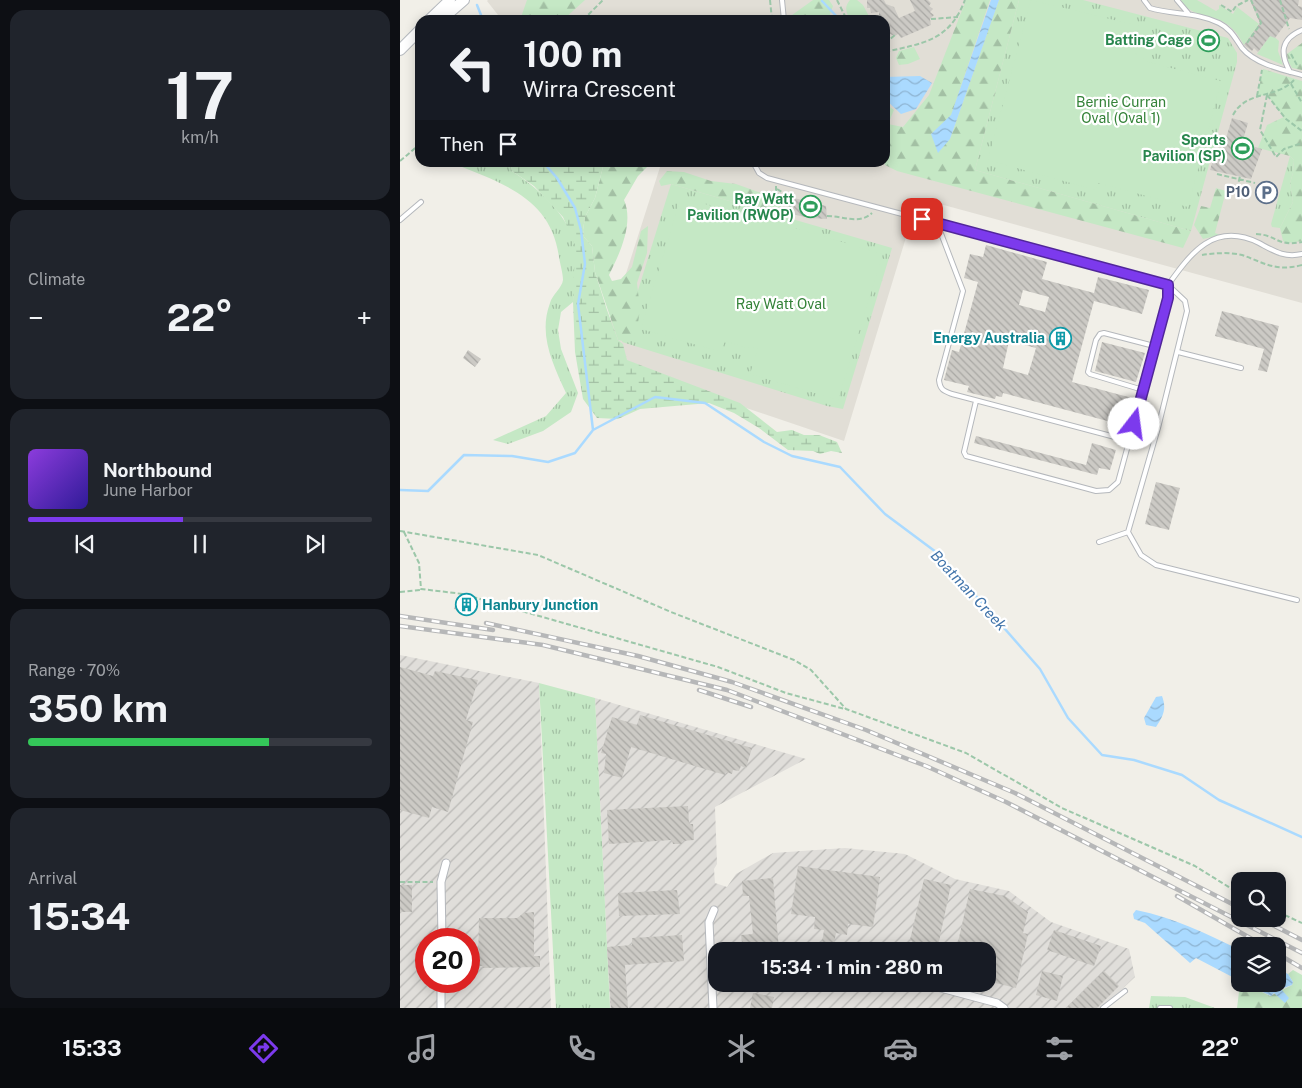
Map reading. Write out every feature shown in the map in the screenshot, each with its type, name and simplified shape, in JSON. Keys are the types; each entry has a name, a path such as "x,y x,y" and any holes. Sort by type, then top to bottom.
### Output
{"main road":[{"path":"434,15 450,0"},
{"path":"447,15 464,0"},
{"path":"402,46 415,34"},
{"path":"402,46 415,38"}],"street":[{"path":"442,928 441,882 446,863"},
{"path":"711,942 709,922 714,910"},
{"path":"713,992 713,1008"},
{"path":"956,992 997,1003 1004,1008"},
{"path":"441,1008 442,993"}],"lane":[{"path":"783,0 784,15"},
{"path":"1144,0 1150,8 1188,14 1221,24 1236,37 1243,49 1265,63 1302,75"},
{"path":"1177,0 1188,14"},
{"path":"1290,72 1282,55 1282,47 1287,40 1302,30"},
{"path":"756,167 759,173 776,181 1168,285 1185,301 1187,312 1178,352 1128,532 1141,555 1156,565 1297,600"},
{"path":"400,220 421,202"},
{"path":"937,223 963,291 939,380 940,387 944,391 976,401 1130,441"},
{"path":"976,401 964,452 966,456 1096,491 1109,490 1118,482 1130,441 1168,298 1168,285 1196,249 1201,245 1220,238 1239,237 1257,242 1280,254 1302,254"},
{"path":"1143,390 1088,372 1096,340 1100,334 1104,333 1154,346"},
{"path":"1178,352 1240,368"},
{"path":"1099,542 1128,532"},
{"path":"1103,1008 1126,991"},
{"path":"1160,1008 1170,1008"}],"path":[{"path":"588,15 603,0"},
{"path":"770,0 772,15"},
{"path":"837,0 844,15"},
{"path":"890,50 943,34 958,17 964,0"},
{"path":"1221,5 1232,12 1236,6 1250,0 1262,23 1243,49"},
{"path":"1280,0 1289,29"},
{"path":"931,19 958,17"},
{"path":"890,39 895,35"},
{"path":"1287,40 1289,50 1298,67"},
{"path":"1258,96 1259,80 1265,63"},
{"path":"1233,115 1237,107 1258,96 1267,95 1291,84 1294,80"},
{"path":"1291,84 1302,103"},
{"path":"1267,95 1286,119 1302,131"},
{"path":"1267,95 1260,130 1276,157 1284,149 1302,144"},
{"path":"400,161 415,148"},
{"path":"1217,174 1240,177 1255,183"},
{"path":"1237,189 1240,177"},
{"path":"776,181 776,193 793,209"},
{"path":"776,189 794,199"},
{"path":"827,216 866,219 876,207"},
{"path":"1256,234 1267,235 1287,245 1302,242"},
{"path":"1195,256 1232,254 1243,256 1270,267 1292,268 1302,265"},
{"path":"400,532 538,555 671,612 794,660 811,670 846,709"},
{"path":"404,532 420,563 421,590"},
{"path":"400,592 421,590 463,594 718,666 786,692 846,709 966,753 1062,808 1195,866 1231,888"},
{"path":"400,882 441,882"},
{"path":"1286,916 1302,923"}],"shaded area":[{"path":"1302,0 1302,303 918,198 844,441 599,358 660,167 890,167 890,15 498,15 487,1"},
{"path":"400,655 539,683 551,1008 400,1008"},
{"path":"595,698 806,759 715,807 717,864 714,869 715,883 727,887 736,874 773,853 845,848 905,854 955,879 1009,891 1051,922 1129,949 1135,977 1102,1008 610,1008"}],"green space":[{"path":"527,0 585,0 568,15 522,15"},
{"path":"813,0 829,0 833,6 830,15 792,15"},
{"path":"850,0 857,0 863,5 868,15 848,15 847,5"},
{"path":"966,0 990,0 951,116 931,134 950,139 999,0 1019,0 975,170 1191,231 1183,248 897,171 889,167 890,124 903,127 929,95"},
{"name":"Bernie Curran Oval (Oval 1)","path":"1019,0 1083,0 1228,38 1237,53 1237,62 1191,231 975,170"},
{"name":"Bernie Curran Oval (Oval 1)","path":"1031,0 1139,26 1132,51 1148,62 1221,81 1188,207 1098,183 1096,190 988,160"},
{"path":"1181,0 1197,0 1216,11 1219,9 1219,5 1233,14 1237,7 1259,24 1244,45 1228,25 1194,12"},
{"name":"Batting Cage","path":"1196,31 1222,38 1219,49 1193,41"},
{"path":"1271,34 1279,41 1278,51 1283,65 1257,54"},
{"path":"1302,43 1302,70 1292,68 1287,54"},
{"path":"914,47 920,59 908,64 899,65 896,58 899,51"},
{"path":"1263,69 1302,81 1302,241 1288,243 1283,241 1280,228 1293,202 1290,183 1294,160 1290,156 1258,148 1267,125 1284,117 1267,95 1257,96"},
{"path":"890,107 894,110 890,119"},
{"path":"1290,156 1294,160 1290,183 1293,202 1280,228 1272,227 1271,224"},
{"path":"462,167 511,167 512,171 532,185 558,211 571,232 577,257 573,302 561,312 558,330 561,349 578,393 571,412 543,431 508,444 493,440 546,416 566,393 552,360 546,338 547,315 551,300 563,280 554,237 546,220 535,206 521,195"},
{"path":"511,167 603,167 595,198 585,217 583,230 584,237 592,246 595,272 618,340 623,344 627,360 740,403 777,432 792,430 804,435 819,435 837,442 842,453 831,451 820,454 813,451 788,450 759,428 734,413 709,403 640,409 618,419 597,418 583,399 575,352 573,302 575,245 563,217 534,186 512,171"},
{"path":"603,167 647,167 638,176 624,200 627,209 627,228 621,248 609,275 612,281 621,279 632,267 641,231 648,226 647,253 637,283 640,309 636,337 628,342 618,340 595,272 592,246 584,237 585,217 595,198"},
{"path":"667,171 684,172 711,181 736,184 764,194 775,193 782,204 781,207 770,211 671,184 661,186 659,181"},
{"name":"Ray Watt Oval","path":"671,184 892,248 843,409 827,406 622,342"},
{"path":"1216,188 1226,191 1215,233 1220,235 1203,239 1194,225 1201,206 1210,208"},
{"name":"Ray Watt Oval","path":"681,197 750,217 777,221 794,230 794,228 883,254 838,400 750,374 758,348 744,347 725,341 721,352 641,329"},
{"path":"539,683 595,698 610,1008 556,1008"},
{"path":"1293,970 1302,975 1302,1008 1237,1008 1239,992 1262,992 1270,996 1278,992 1286,992 1286,988 1292,985 1293,982 1288,974"},
{"path":"1151,996 1185,997 1215,1008 1149,1008"}],"water":[{"path":"991,0 999,0 950,139 938,153 931,134 951,115"},
{"path":"920,76 932,83 916,109 901,114 890,104 890,77"},
{"path":"1162,696 1164,712 1161,719 1156,727 1146,725 1144,718 1156,697"},
{"path":"1136,910 1150,913 1202,932 1231,946 1231,976 1196,958 1190,963 1145,923 1134,919 1133,914"},
{"path":"1286,973 1293,982 1292,985 1286,987"},
{"path":"1263,992 1284,992 1289,998 1285,1003 1274,993 1271,996"}],"building":[{"path":"867,0 884,0 886,4 894,7 899,18 915,11 910,0 928,0 931,3 929,6 933,9 930,12 934,15 930,19 931,25 901,38 898,34 895,36 890,34 890,15 879,15 879,12 871,13 870,8 867,8"},
{"path":"1250,0 1299,0 1298,6 1302,7 1302,20 1290,18 1275,38 1270,36 1258,52 1254,48 1252,51 1244,45 1260,23"},
{"name":"Sports Pavilion (SP)","path":"1232,118 1248,123 1242,143 1262,149 1251,179 1210,170 1214,157 1218,158 1221,155"},
{"name":"Ray Watt Pavilion (RWOP)","path":"794,198 826,206 827,219 796,215 793,212"},
{"path":"986,245 1047,262 1042,279 1094,293 1098,277 1149,290 1142,314 1094,301 1072,382 1132,398 1126,426 1003,393 1002,397 996,396 995,399 967,392 969,386 944,380 952,350 959,352 978,282 964,278 970,254 983,257","holes":["1023,290 1049,297 1045,312 1019,305","1009,341 1036,348 1028,375 1003,368"]},
{"path":"1222,311 1279,326 1267,372 1258,370 1264,349 1215,336"},
{"path":"1102,342 1145,353 1136,382 1095,371"},
{"path":"468,350 481,359 475,367 463,358"},
{"path":"976,436 1086,465 1092,443 1116,450 1110,470 1099,468 1097,475 974,443"},
{"path":"1156,482 1180,488 1169,530 1145,524"},
{"name":"Hanbury Junction","path":"457,597 478,601 475,613 454,609"},
{"path":"400,667 433,676 435,671 478,680 466,720 473,722 448,812 432,807 429,818 400,810"},
{"path":"640,715 752,748 746,768 741,766 739,771 733,770 732,774 726,772 725,775 631,747 622,778 604,773 606,754 601,753 612,717 637,725"},
{"path":"688,806 689,824 693,824 694,840 682,841 682,844 673,844 672,840 609,844 607,810"},
{"path":"798,866 880,877 873,927 848,924 847,935 836,933 834,942 822,942 824,930 814,929 815,917 791,914"},
{"path":"773,878 778,942 742,942 741,935 753,934 749,896 743,896 742,881"},
{"path":"924,879 951,885 939,942 912,942 910,940"},
{"path":"400,885 412,885 412,912 400,912"},
{"path":"970,889 1005,896 1028,912 1023,933 1028,934 1016,988 996,983 996,942 958,942"},
{"path":"677,890 680,914 619,916 618,893"},
{"path":"534,912 534,956 540,956 540,967 483,968 483,966 480,966 479,918 517,918 524,913"},
{"path":"1054,930 1101,946 1094,966 1047,950"},
{"path":"682,935 684,961 625,965 628,1008 611,1008 607,947 632,945 632,938"},
{"path":"1042,971 1063,976 1057,1001 1036,995"},
{"path":"1104,971 1119,986 1097,1008 1066,1008"},
{"path":"753,993 774,997 772,1008 750,1008"}],"waterway":[{"path":"822,1 835,15"},
{"path":"477,5 481,15"},
{"path":"547,167 557,178 575,208 581,230 585,264 578,304 593,430"},
{"name":"Boatman Creek","path":"400,490 428,491 464,455 512,456 548,462 575,453 593,430 655,397 705,403 764,442 792,456 840,467 885,514 940,555 1040,669 1068,718 1102,755 1134,760 1182,775 1219,800 1302,837"}],"railway":[{"path":"400,616 493,630"},
{"path":"486,623 638,656 732,682 866,730 1015,793 1231,903"},
{"path":"400,626 543,645 727,690 926,766 1006,802 1302,953"},
{"path":"699,690 751,707"},
{"path":"1177,896 1248,937"},
{"path":"1277,927 1302,940"},
{"path":"1286,959 1302,968"}],"place":[{"name":"Batting Cage","path":"1208,40"},
{"name":"Sports Pavilion (SP)","path":"1242,148"},
{"name":"P10","path":"1266,192"},
{"name":"Ray Watt Pavilion (RWOP)","path":"810,207"},
{"name":"Energy Australia","path":"1061,338"},
{"name":"Hanbury Junction","path":"466,605"}],"route":[{"path":"922,219 1168,285 1168,298 1134,424"}]}
